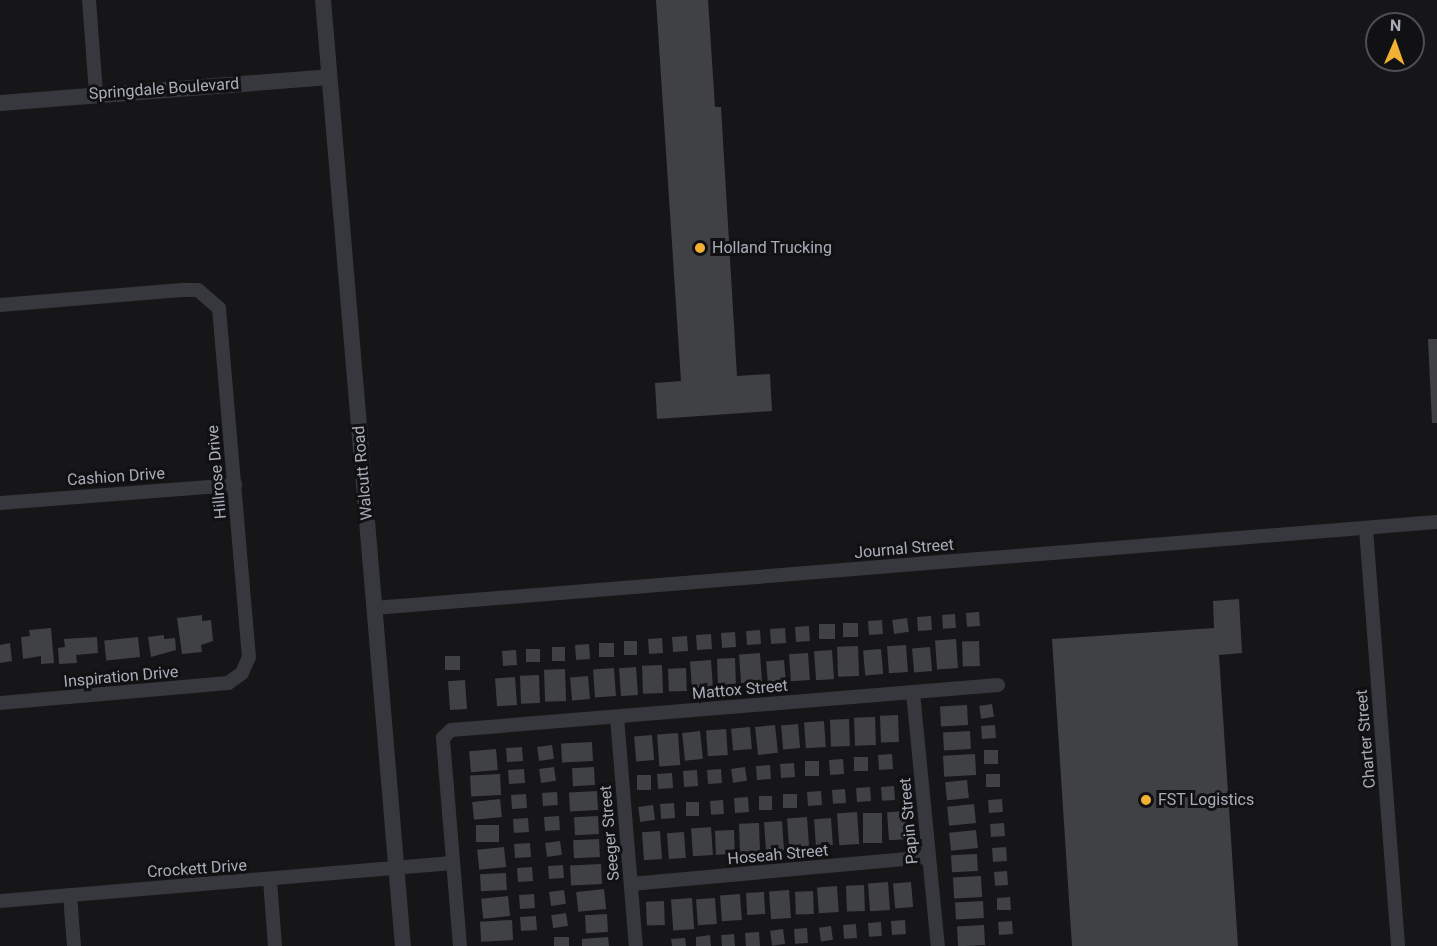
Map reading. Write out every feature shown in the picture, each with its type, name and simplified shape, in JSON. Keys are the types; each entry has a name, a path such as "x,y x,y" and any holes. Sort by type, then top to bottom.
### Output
{"street":[{"path":"89,0 96,94"},
{"name":"Walcutt Road","path":"323,0 403,946"},
{"name":"Springdale Boulevard","path":"0,103 328,77"},
{"name":"Hillrose Drive","path":"0,305 198,290 219,308 249,657 242,673"},
{"name":"Cashion Drive","path":"0,503 235,485"},
{"name":"Journal Street","path":"374,608 1437,522"},
{"name":"Charter Street","path":"1366,529 1398,946"},
{"name":"Inspiration Drive","path":"0,703 204,686 228,683 242,673"},
{"name":"Mattox Street","path":"460,946 443,738 451,730 998,685"},
{"name":"Papin Street","path":"913,693 938,946"},
{"name":"Seeger Street","path":"617,717 636,946"},
{"name":"Hoseah Street","path":"631,885 929,857"},
{"name":"Crockett Drive","path":"0,901 452,863"},
{"path":"270,880 275,946"},
{"path":"70,896 75,946"}],"building":[{"name":"Holland Trucking","path":"656,0 708,0 715,107 721,107 737,376 770,374 772,411 657,419 655,383 681,381"},
{"path":"1428,339 1437,339 1437,423 1432,423"},
{"name":"FST Logistics","path":"1239,599 1242,653 1219,655 1238,946 1072,946 1052,639 1214,628 1213,601"},
{"path":"979,612 980,626 967,627 966,613"},
{"path":"955,614 956,628 943,629 942,615"},
{"path":"202,615 202,621 211,620 213,641 201,645 202,652 182,654 177,618"},
{"path":"931,616 932,630 918,631 917,617"},
{"path":"907,618 909,632 894,634 892,620"},
{"path":"882,620 883,634 869,635 868,621"},
{"path":"843,623 858,623 858,637 843,637"},
{"path":"819,624 835,624 835,639 819,639"},
{"path":"809,626 810,641 796,642 795,627"},
{"path":"51,628 54,663 41,664 41,656 23,659 21,637 30,636 29,630"},
{"path":"785,628 786,643 771,644 770,629"},
{"path":"760,630 761,644 747,645 746,631"},
{"path":"735,632 736,647 722,648 721,633"},
{"path":"711,634 712,649 697,650 696,635"},
{"path":"164,635 164,639 175,638 176,650 151,657 148,637"},
{"path":"687,636 688,651 673,652 672,637"},
{"path":"97,637 98,653 76,655 77,663 59,664 58,648 65,647 64,639"},
{"path":"138,637 140,657 106,660 104,641"},
{"path":"662,638 663,653 649,654 648,639"},
{"path":"956,639 958,668 937,669 935,640"},
{"path":"624,641 637,641 637,655 624,655"},
{"path":"979,641 980,666 963,667 962,642"},
{"path":"10,643 12,661 0,663 0,645"},
{"path":"599,643 614,643 614,657 599,657"},
{"path":"589,644 590,659 576,660 575,645"},
{"path":"906,645 908,672 889,673 887,646"},
{"path":"858,646 859,676 838,677 837,647"},
{"path":"552,647 565,647 565,661 552,661"},
{"path":"930,647 932,671 914,672 912,649"},
{"path":"526,649 540,649 540,662 526,662"},
{"path":"881,649 883,674 865,675 863,651"},
{"path":"516,650 517,665 503,666 502,651"},
{"path":"832,650 834,679 816,680 814,651"},
{"path":"760,653 762,684 741,685 739,654"},
{"path":"808,653 810,680 791,681 789,654"},
{"path":"445,656 460,656 460,670 445,670"},
{"path":"735,658 736,687 718,688 717,659"},
{"path":"711,660 713,688 692,689 690,661"},
{"path":"784,660 786,682 768,683 766,662"},
{"path":"662,665 663,693 643,694 642,666"},
{"path":"636,667 638,695 621,696 619,668"},
{"path":"614,668 616,696 595,697 593,669"},
{"path":"686,668 687,691 669,692 668,669"},
{"path":"565,669 566,701 545,702 544,670"},
{"path":"539,675 540,703 521,704 520,676"},
{"path":"588,676 590,699 572,700 570,678"},
{"path":"515,677 517,705 497,706 495,678"},
{"path":"465,680 467,709 450,710 448,681"},
{"path":"992,704 994,717 981,719 979,706"},
{"path":"967,705 968,725 941,726 940,706"},
{"path":"898,715 899,742 881,743 880,716"},
{"path":"875,717 876,745 855,746 854,718"},
{"path":"849,719 850,746 831,747 830,720"},
{"path":"824,721 826,747 806,748 804,722"},
{"path":"798,724 800,748 783,749 781,725"},
{"path":"775,725 778,753 758,755 755,727"},
{"path":"995,725 996,738 982,739 981,726"},
{"path":"750,727 752,749 733,751 731,729"},
{"path":"726,729 728,755 708,756 706,730"},
{"path":"700,731 703,759 685,761 682,733"},
{"path":"970,731 971,749 944,750 943,732"},
{"path":"678,733 680,765 659,766 657,734"},
{"path":"652,735 654,760 636,761 634,737"},
{"path":"592,742 593,761 562,763 561,744"},
{"path":"552,745 554,759 539,761 537,747"},
{"path":"522,747 523,761 507,762 506,748"},
{"path":"496,749 498,770 471,772 469,751"},
{"path":"984,750 998,750 998,764 984,764"},
{"path":"892,754 893,769 879,770 878,755"},
{"path":"975,754 976,775 944,777 943,756"},
{"path":"854,757 868,757 868,771 854,771"},
{"path":"843,759 844,774 830,775 829,760"},
{"path":"805,761 819,761 819,776 805,776"},
{"path":"794,763 795,777 781,778 780,764"},
{"path":"770,765 771,779 757,780 756,766"},
{"path":"554,767 556,781 541,783 539,769"},
{"path":"594,767 595,785 573,786 572,768"},
{"path":"745,767 747,781 733,783 731,769"},
{"path":"524,769 525,783 509,784 508,770"},
{"path":"721,769 722,783 708,784 707,770"},
{"path":"697,770 698,786 684,787 683,771"},
{"path":"672,773 673,788 658,789 657,774"},
{"path":"500,774 501,795 471,797 470,776"},
{"path":"986,774 1000,774 1000,787 986,787"},
{"path":"637,775 651,775 651,790 637,790"},
{"path":"967,780 969,798 947,800 945,782"},
{"path":"894,786 895,800 882,801 881,787"},
{"path":"870,787 871,801 857,802 856,788"},
{"path":"845,789 846,803 833,804 832,790"},
{"path":"597,791 598,810 570,811 569,792"},
{"path":"821,791 822,805 808,806 807,792"},
{"path":"557,792 558,805 543,806 542,793"},
{"path":"526,794 527,808 512,809 511,795"},
{"path":"783,794 797,794 797,808 783,808"},
{"path":"759,796 772,796 772,810 759,810"},
{"path":"748,797 749,812 735,813 734,798"},
{"path":"500,799 502,817 474,820 472,802"},
{"path":"1002,799 1003,812 989,813 988,800"},
{"path":"723,800 724,814 711,815 710,801"},
{"path":"686,802 699,802 699,816 686,816"},
{"path":"674,803 675,818 661,819 660,804"},
{"path":"974,804 976,823 949,826 947,807"},
{"path":"653,805 655,820 640,822 638,807"},
{"path":"906,811 908,839 889,840 887,812"},
{"path":"857,812 859,844 839,845 837,813"},
{"path":"863,813 882,813 882,843 863,843"},
{"path":"559,816 560,830 545,831 544,817"},
{"path":"598,816 599,834 575,835 574,817"},
{"path":"807,817 809,847 789,848 787,818"},
{"path":"528,818 529,832 514,833 513,819"},
{"path":"831,818 833,845 816,846 814,819"},
{"path":"782,821 784,850 766,851 764,822"},
{"path":"759,823 760,851 740,852 739,824"},
{"path":"1004,823 1005,836 991,837 990,824"},
{"path":"476,825 499,825 499,842 476,842"},
{"path":"711,827 713,855 693,856 691,828"},
{"path":"734,830 735,854 716,855 715,831"},
{"path":"976,830 978,848 951,851 949,833"},
{"path":"660,831 662,859 644,860 642,832"},
{"path":"684,832 686,858 669,859 667,833"},
{"path":"599,839 600,857 574,858 573,840"},
{"path":"560,841 562,855 547,857 545,843"},
{"path":"530,843 531,857 515,858 514,844"},
{"path":"504,847 506,867 479,870 477,850"},
{"path":"1006,847 1007,861 993,862 992,848"},
{"path":"977,854 978,871 952,872 951,855"},
{"path":"601,864 602,884 571,886 570,866"},
{"path":"563,865 564,878 549,879 548,866"},
{"path":"532,867 533,881 518,882 517,868"},
{"path":"1007,871 1008,885 995,886 994,872"},
{"path":"506,873 507,890 481,891 480,874"},
{"path":"981,876 982,897 954,898 953,877"},
{"path":"888,882 890,910 870,911 868,883"},
{"path":"911,882 913,907 895,908 893,884"},
{"path":"864,885 865,911 847,912 846,886"},
{"path":"837,886 839,912 819,913 817,887"},
{"path":"604,889 606,909 578,912 576,892"},
{"path":"564,890 566,904 551,906 549,892"},
{"path":"789,890 791,918 771,919 769,891"},
{"path":"813,891 814,914 796,915 795,892"},
{"path":"764,892 765,914 747,915 746,893"},
{"path":"534,894 535,908 520,909 519,895"},
{"path":"740,894 742,920 722,921 720,895"},
{"path":"508,896 510,916 483,919 481,899"},
{"path":"1010,897 1011,910 997,910 997,898"},
{"path":"692,898 694,929 673,930 671,899"},
{"path":"715,898 717,924 698,925 696,899"},
{"path":"664,901 665,925 647,926 646,902"},
{"path":"983,901 984,918 956,919 955,902"},
{"path":"566,913 568,926 553,928 551,915"},
{"path":"607,914 608,932 586,933 585,915"},
{"path":"536,916 537,930 521,931 520,917"},
{"path":"512,920 513,940 481,942 480,922"},
{"path":"905,920 906,934 892,935 891,921"},
{"path":"1012,921 1013,934 999,935 998,922"},
{"path":"881,922 882,936 869,937 868,923"},
{"path":"856,924 857,938 844,939 843,925"},
{"path":"984,925 985,945 958,946 957,926"},
{"path":"831,926 833,940 821,942 819,928"},
{"path":"807,928 808,943 795,944 794,929"},
{"path":"783,929 785,944 772,946 770,931"},
{"path":"759,932 760,946 746,946 745,933"},
{"path":"734,934 735,946 722,946 721,935"},
{"path":"710,935 711,946 696,946 696,937"},
{"path":"554,937 569,937 569,946 554,946"},
{"path":"608,937 609,946 582,946 582,939"},
{"path":"685,938 686,946 672,946 671,939"}],"place":[{"name":"Holland Trucking","path":"700,248"},
{"name":"FST Logistics","path":"1146,800"}]}
